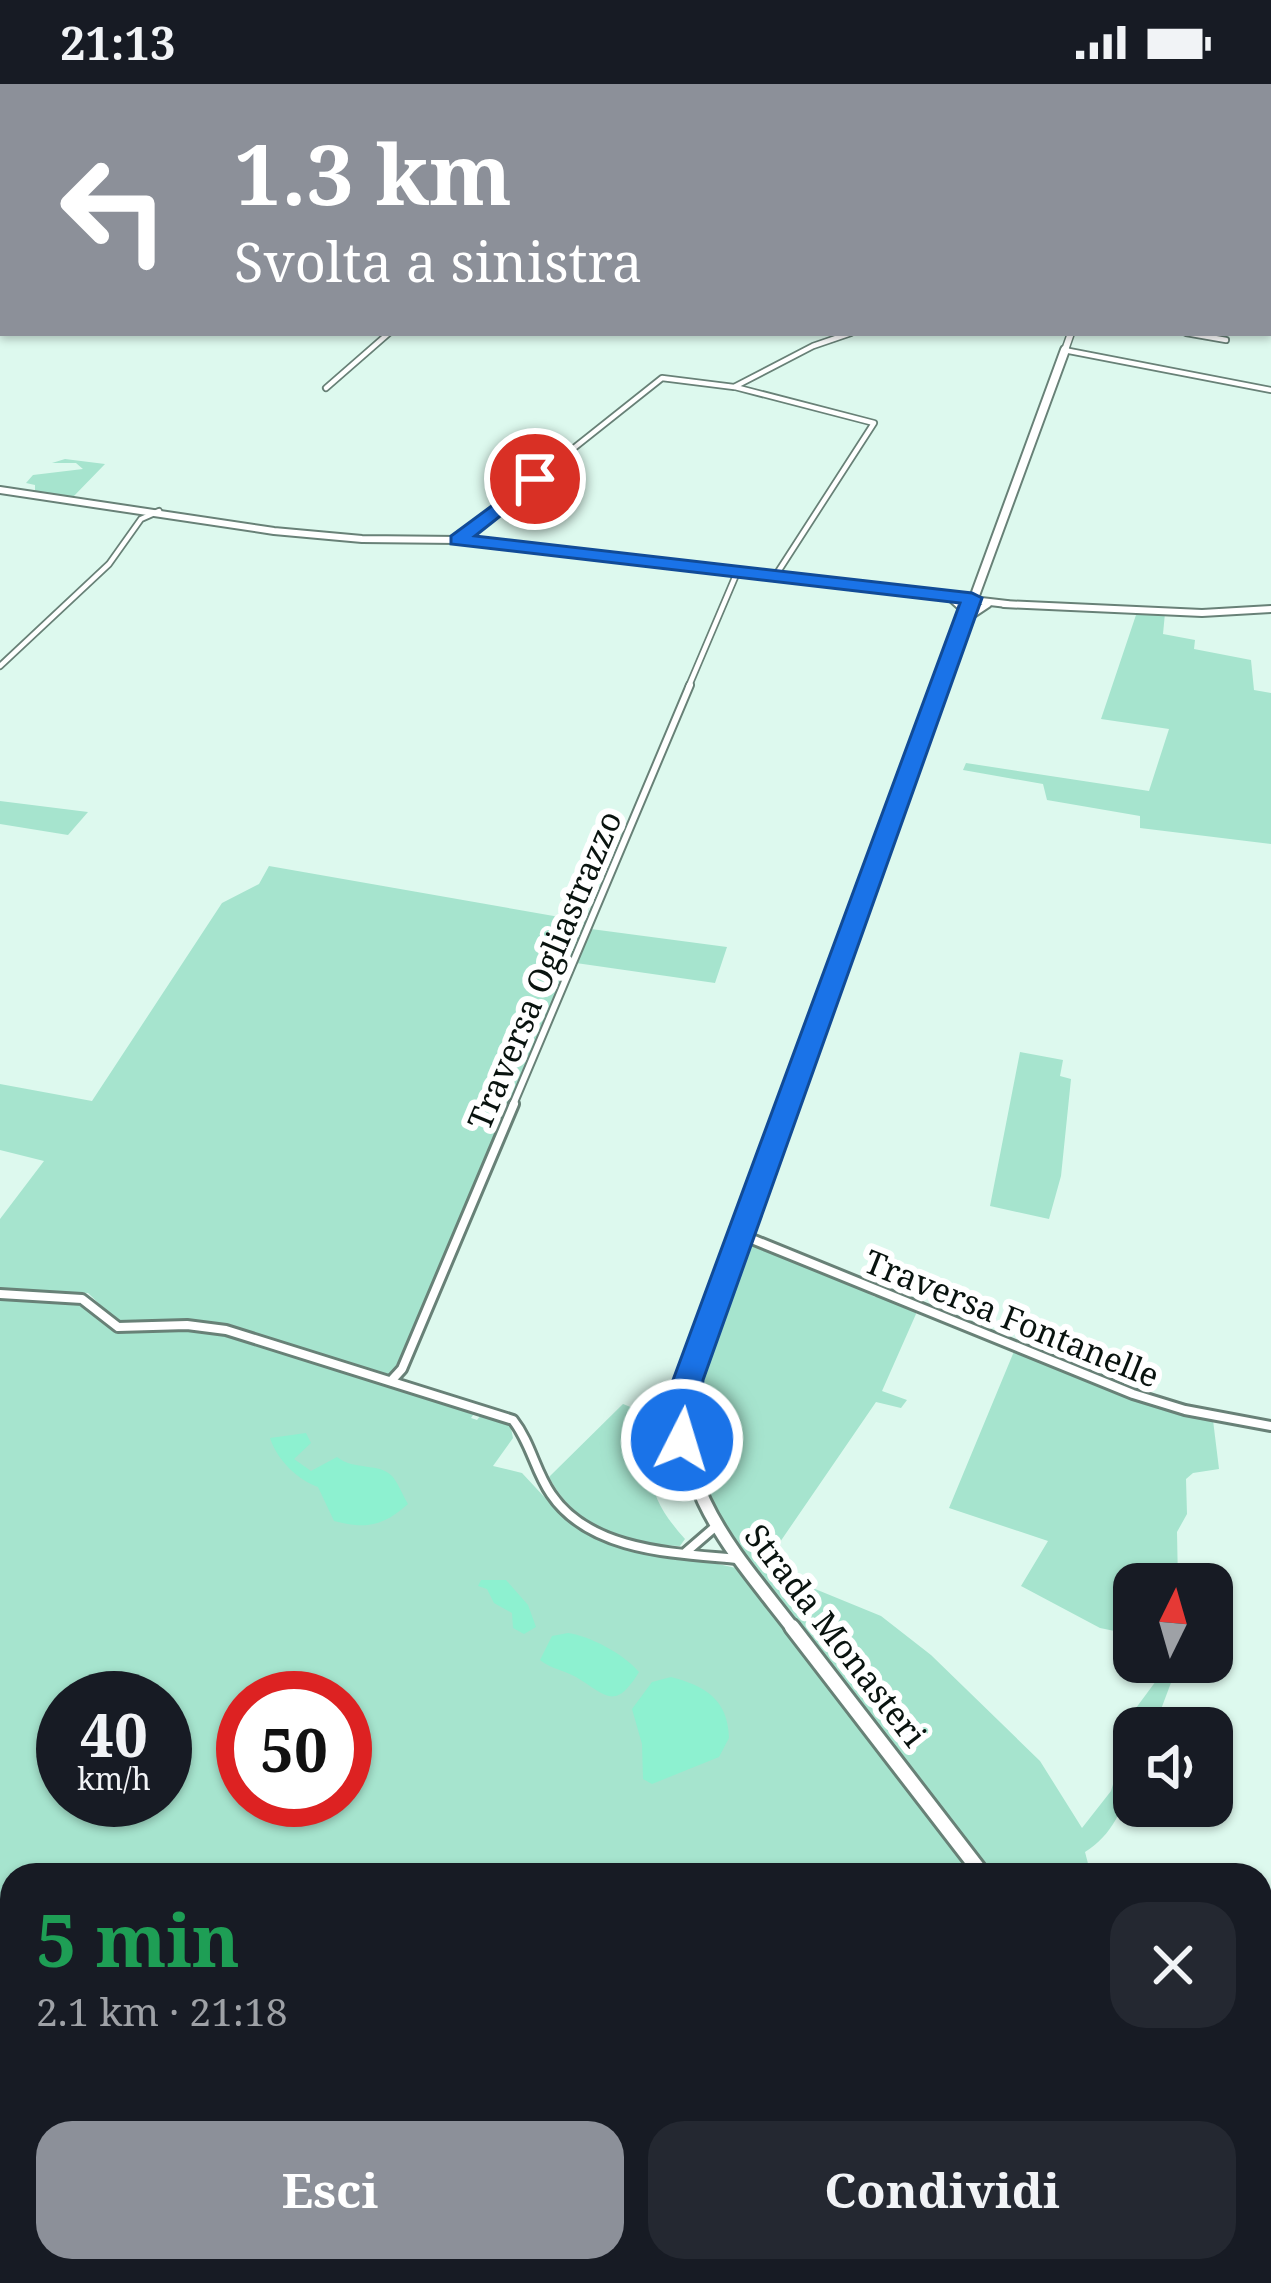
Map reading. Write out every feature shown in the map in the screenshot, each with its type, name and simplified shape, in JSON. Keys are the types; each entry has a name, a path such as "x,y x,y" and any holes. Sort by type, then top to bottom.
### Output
{"main road":[{"name":"Strada Monasteri","path":"973,1863 715,1527 689,1476 681,1421 688,1380 740,1234 1070,336"}],"street":[{"path":"326,388 386,336"},
{"path":"734,387 842,336"},
{"path":"1203,336 1226,340"},
{"path":"1064,350 1271,390"},
{"path":"458,540 662,378 734,387 874,423 774,578"},
{"path":"0,490 340,538 458,540 991,603 1202,613 1271,609"},
{"path":"0,665 109,564 141,518 159,511"},
{"name":"Traversa Ogliastrazzo","path":"391,1382 402,1369 736,575"},
{"path":"949,597 977,584 991,603"},
{"path":"949,597 961,608 964,620 991,603"},
{"name":"Traversa Fontanelle","path":"740,1234 1133,1394 1185,1410 1271,1426"},
{"path":"0,1294 82,1298 118,1328 187,1325 226,1330 513,1420 551,1495 579,1524 615,1538 739,1559"},
{"path":"685,1553 715,1527"}],"shaded area":[{"path":"65,459 105,464 72,498 35,493 35,485 26,483 33,475 83,469 76,463 52,463"},
{"path":"1137,612 1165,613 1163,634 1195,640 1194,649 1251,660 1254,690 1271,693 1271,844 1140,828 1140,816 1047,800 1043,784 963,770 966,763 1149,791 1169,729 1101,719"},
{"path":"0,801 88,812 68,835 0,824"},
{"path":"269,866 588,922 399,1367 390,1377 223,1326 120,1324 88,1293 0,1291 0,1219 44,1161 0,1150 0,1084 92,1101 222,903 259,884"},
{"path":"591,929 727,947 715,983 576,963"},
{"path":"1020,1052 1063,1060 1060,1076 1071,1079 1061,1176 1049,1219 990,1206"},
{"path":"746,1241 869,1289 875,1297 881,1294 915,1308 882,1391 907,1400 901,1408 876,1402 767,1561 798,1582 881,1616 931,1655 1040,1761 1082,1828 1113,1784 1113,1823 1085,1852 1088,1863 983,1863 749,1562 702,1492 687,1424 691,1392"},
{"path":"0,1298 76,1302 114,1331 185,1328 229,1334 475,1412 471,1418 477,1420 482,1414 510,1423 513,1438 493,1466 522,1473 563,1517 593,1536 736,1568 964,1863 0,1863"},
{"path":"1015,1349 1159,1406 1213,1420 1219,1469 1193,1473 1186,1479 1187,1514 1177,1532 1178,1563 1113,1563 1113,1631 1021,1586 1048,1541 949,1508"},
{"path":"623,1404 658,1418 664,1426 653,1459 653,1486 664,1512 685,1539 680,1546 640,1542 604,1530 573,1509 549,1477"},
{"path":"306,1433 311,1443 294,1459 311,1471 337,1457 388,1472 408,1504 373,1524 334,1521 318,1487 289,1468 270,1438"},
{"path":"481,1580 506,1580 528,1605 536,1627 524,1634 513,1628 512,1613 478,1586"},
{"path":"568,1633 625,1659 639,1672 631,1684 610,1696 540,1660 552,1636"},
{"path":"671,1677 712,1696 724,1713 729,1738 719,1757 652,1784 643,1779 642,1744 632,1709 652,1682"},
{"path":"1154,1683 1171,1683 1162,1707 1137,1707"}],"route":[{"path":"535,479 458,540 700,571 972,598 688,1380 682,1440"}]}
